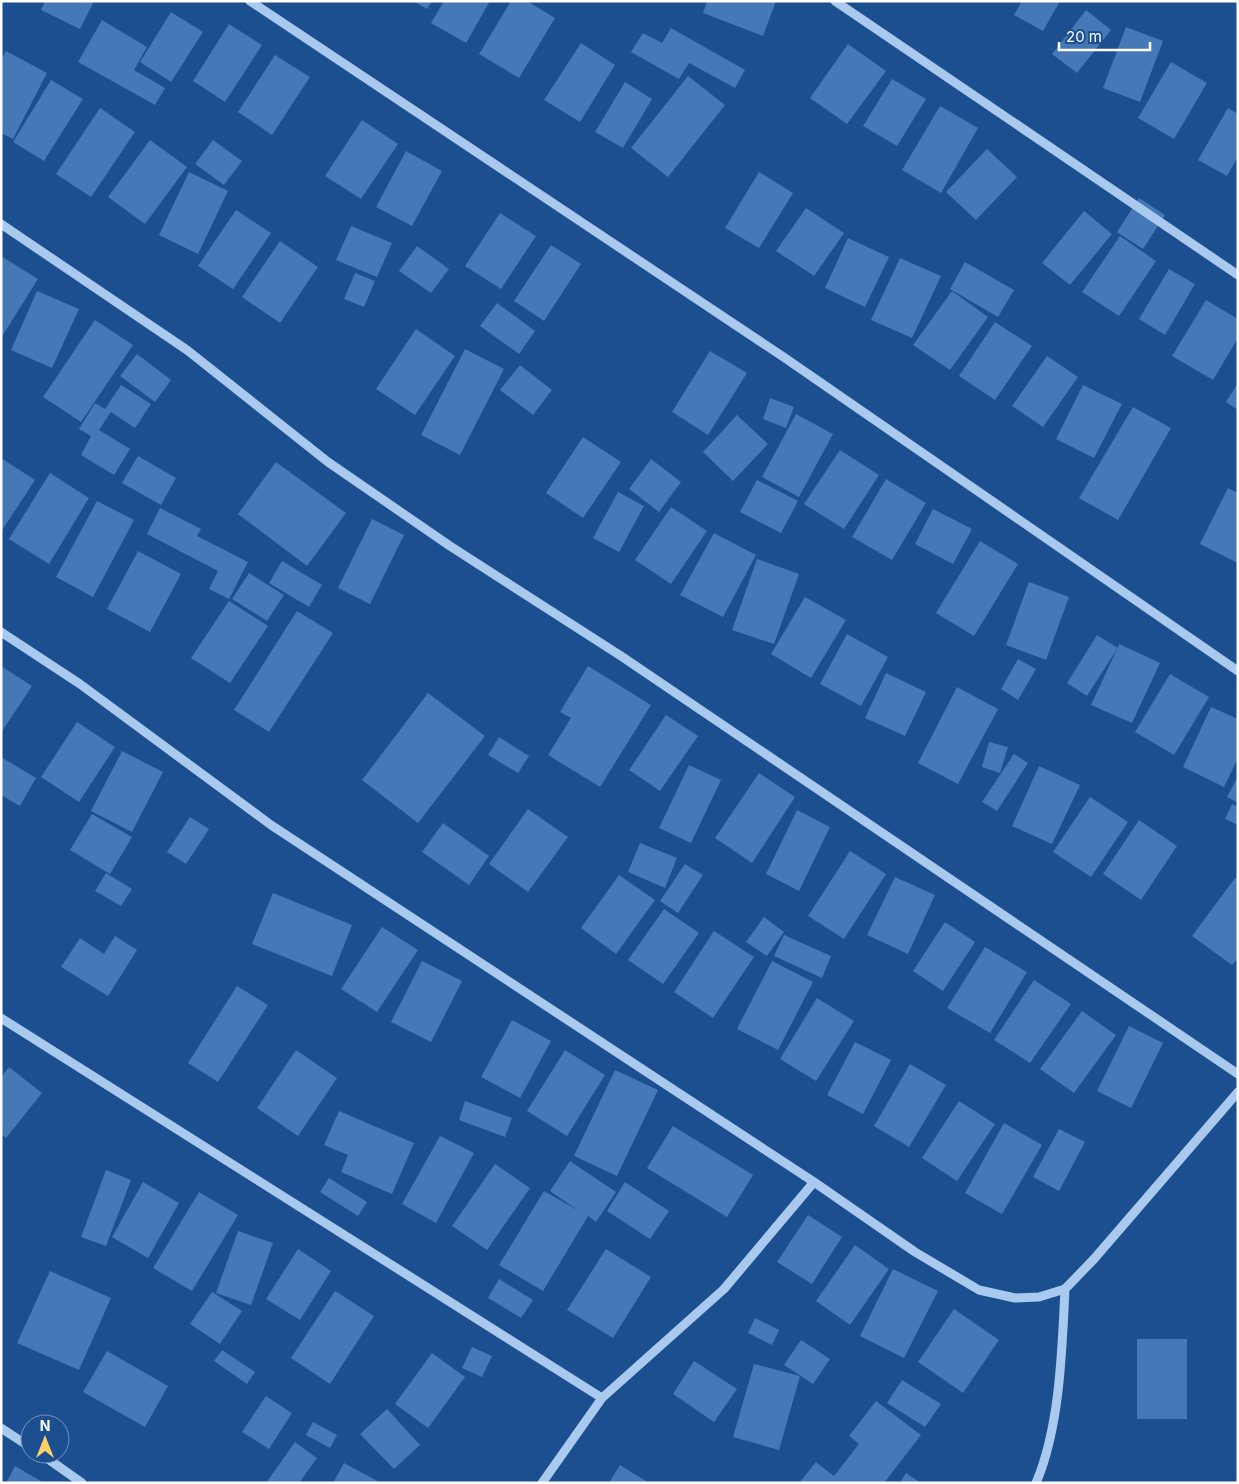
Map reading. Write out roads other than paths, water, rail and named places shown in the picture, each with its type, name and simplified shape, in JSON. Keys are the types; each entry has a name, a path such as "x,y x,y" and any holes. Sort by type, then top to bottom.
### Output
{"street":[{"path":"250,1 785,358 1238,671"},
{"path":"835,1 1238,275"},
{"path":"1,224 187,350 344,474 450,546 621,656 1238,1074"},
{"path":"1,632 80,684 272,825 814,1182 915,1252 979,1290 1015,1298 1039,1297 1065,1289 1094,1259 1238,1092"},
{"path":"1,1018 602,1398"},
{"path":"542,1483 602,1398 724,1289 814,1182"},
{"path":"1036,1483 1044,1463 1062,1365 1065,1289"},
{"path":"1,1428 20,1440"},
{"path":"54,1464 82,1483"}]}
